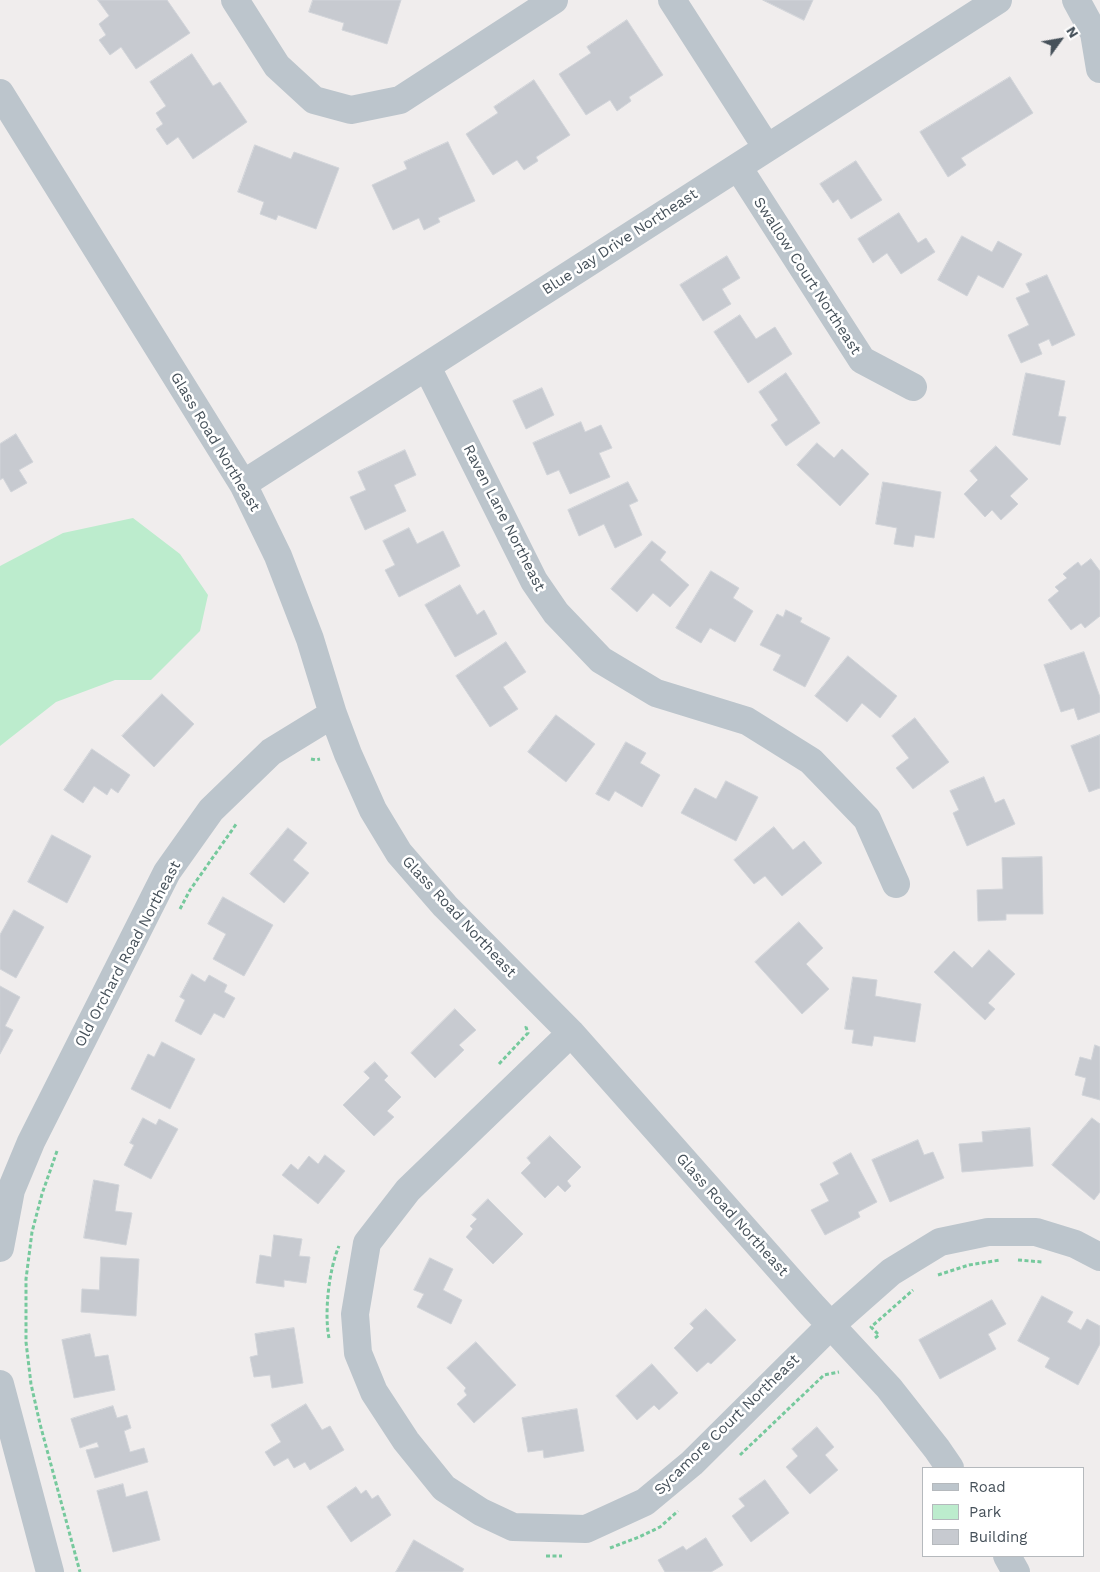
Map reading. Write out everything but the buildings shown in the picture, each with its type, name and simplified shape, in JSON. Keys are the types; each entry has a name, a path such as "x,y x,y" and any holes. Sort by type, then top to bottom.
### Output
{"street":[{"path":"235,0 277,66 314,100 351,110 400,100 554,0"},
{"path":"672,0 767,148"},
{"name":"Blue Jay Drive Northeast","path":"243,484 998,0"},
{"path":"1076,0 1094,33 1100,70"},
{"name":"Glass Road Northeast","path":"0,93 243,484 278,556 310,639 333,714 348,754 373,810 399,853 445,906 571,1033 889,1388 949,1467"},
{"name":"Swallow Court Northeast","path":"738,167 862,360 914,387"},
{"name":"Raven Lane Northeast","path":"427,366 534,581 556,613 602,660 656,693 747,720 811,761 867,819 896,884"},
{"name":"Old Orchard Road Northeast","path":"0,1248 11,1190 31,1142 167,872 212,810 271,752 333,714"},
{"name":"Sycamore Court Northeast","path":"571,1033 408,1190 367,1243 355,1314 358,1353 374,1392 406,1441 444,1488 481,1512 513,1527 586,1529 645,1502 692,1463 831,1325 891,1272 940,1242 988,1232 1036,1232 1075,1244 1100,1257"},
{"path":"0,1384 50,1572"},
{"path":"1008,1557 1016,1572"}],"path":[{"path":"316,753 324,766"},
{"path":"306,761 320,758"},
{"path":"176,915 190,890 242,816"},
{"path":"495,1068 528,1033 526,1027 530,1021"},
{"path":"59,1148 42,1194 32,1232 26,1279 26,1342 31,1384 40,1424 80,1572"},
{"path":"330,1343 326,1309 331,1278 340,1244"},
{"path":"931,1279 969,1265 1003,1259"},
{"path":"1010,1259 1047,1263"},
{"path":"869,1343 878,1335 871,1327 919,1287"},
{"path":"734,1460 824,1375 838,1373 841,1370"},
{"path":"605,1549 660,1527 684,1506"},
{"path":"538,1555 570,1556"}],"green space":[{"path":"133,518 180,554 208,595 200,631 151,680 115,680 56,702 0,746 0,566 63,533"}]}
